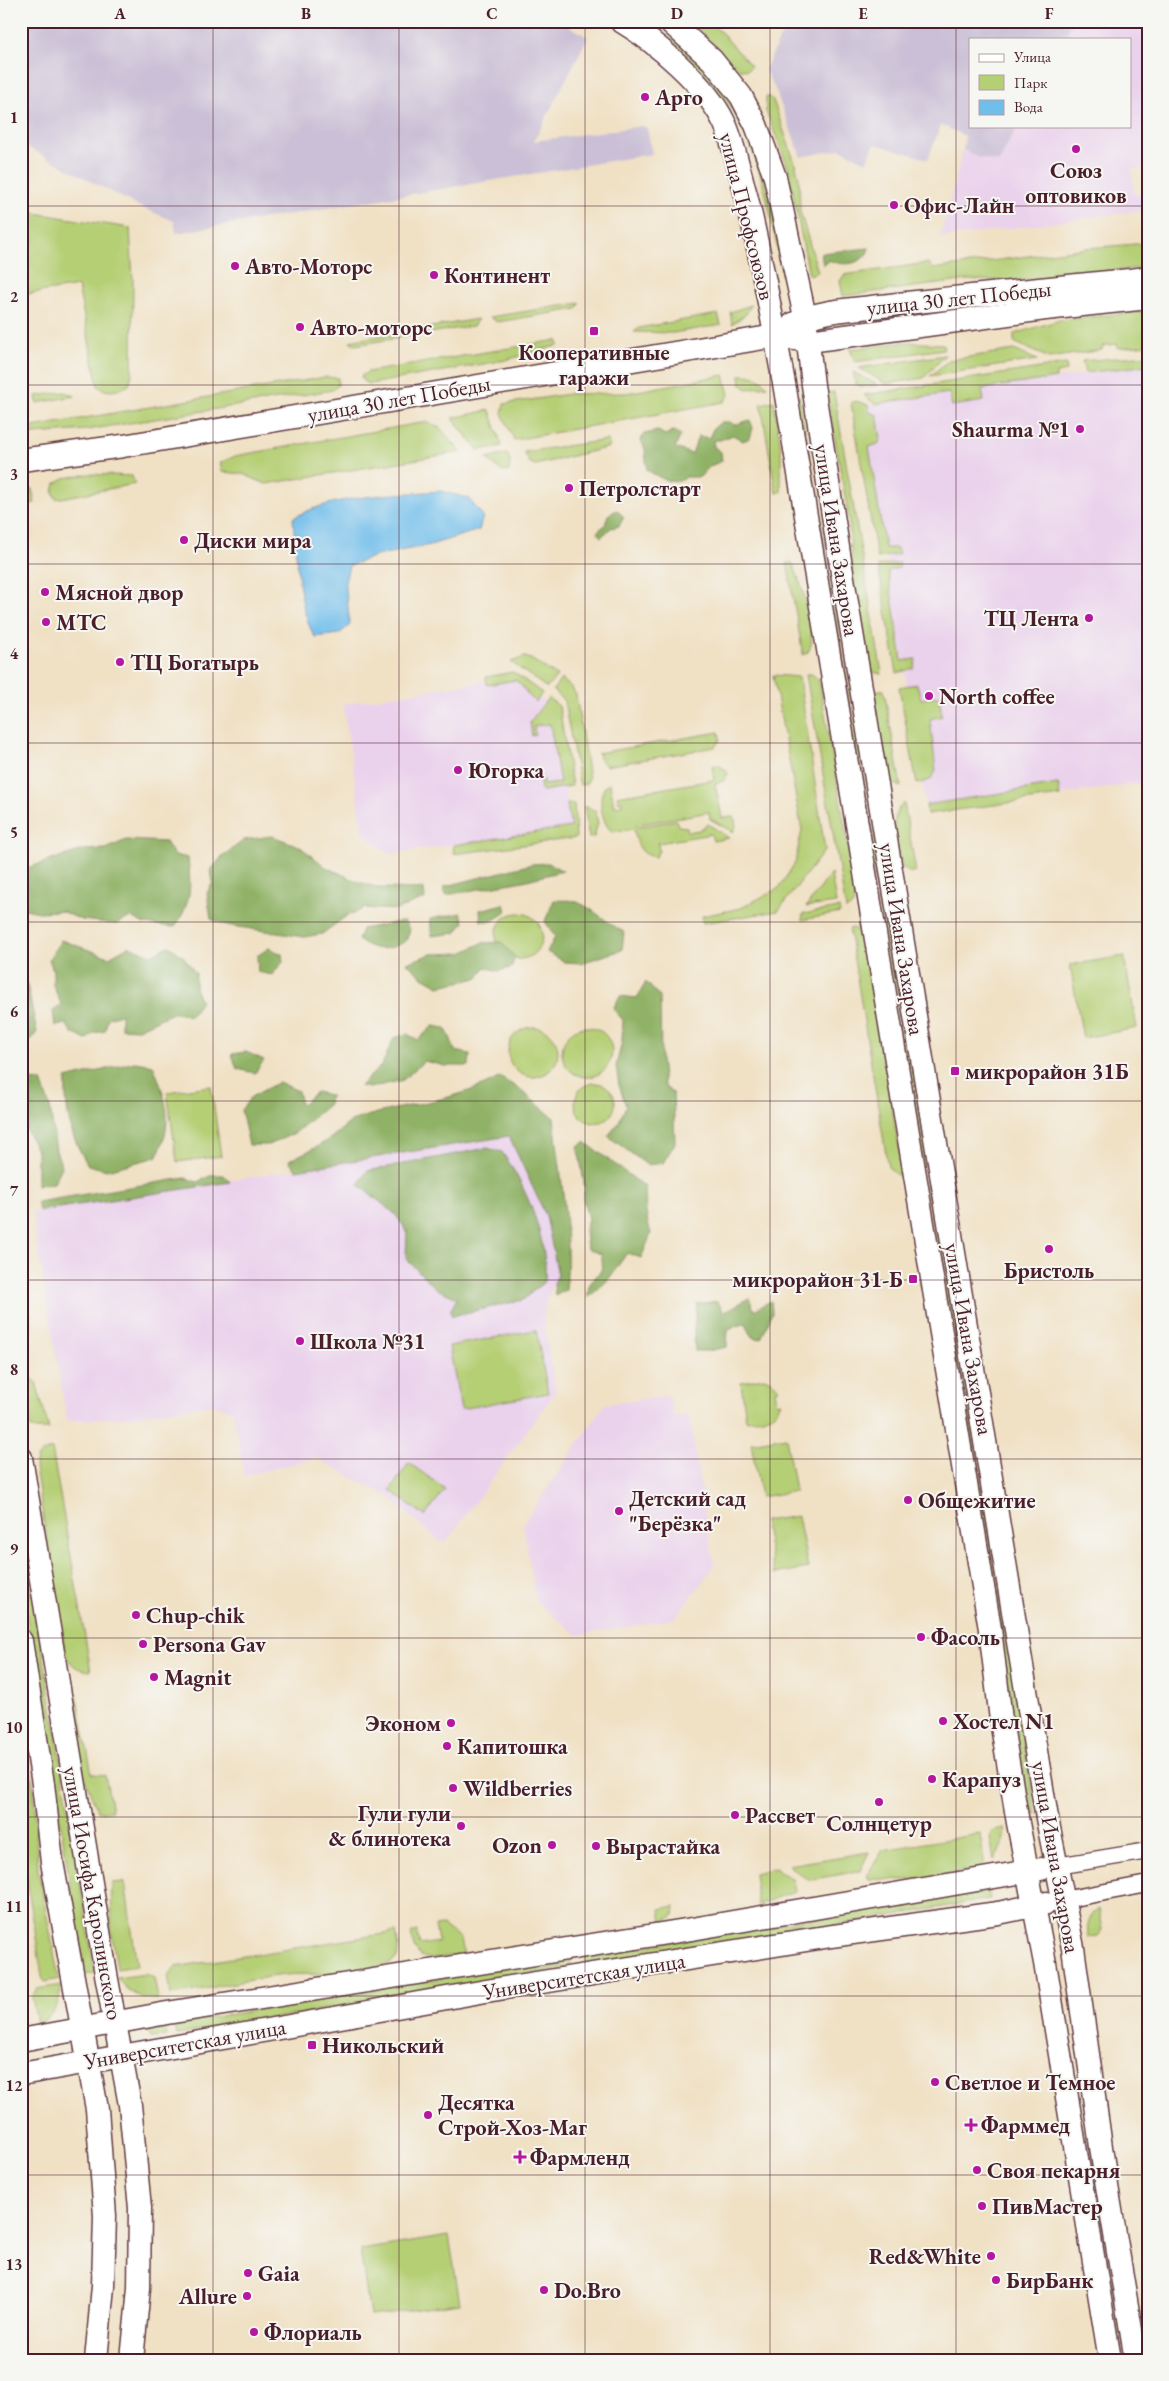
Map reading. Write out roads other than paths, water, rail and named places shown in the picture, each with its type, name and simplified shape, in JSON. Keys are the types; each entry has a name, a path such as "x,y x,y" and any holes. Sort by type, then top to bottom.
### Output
{"main road":[{"name":"улица Профсоюзов","path":"621,21 633,28 675,62 701,90 724,122 757,239 775,336"},
{"name":"улица Профсоюзов","path":"669,21 712,60 741,96 756,125 775,176 805,317"},
{"name":"улица 30 лет Победы","path":"775,336 805,317 974,295 1148,278"},
{"name":"улица 30 лет Победы","path":"21,460 123,446 775,336 809,341 1045,309 1148,298"},
{"name":"улица Ивана Захарова","path":"805,317 813,385 839,554 939,1172 1074,1957 1104,2168 1136,2360"},
{"name":"улица Ивана Захарова","path":"775,336 990,1629 1001,1720 1072,2123 1110,2360"},
{"name":"улица Иосифа Каролинского","path":"21,1458 130,2105 140,2208 139,2288 132,2360"},
{"name":"улица Иосифа Каролинского","path":"21,1641 43,1784 52,1862 97,2110 105,2216 103,2286 96,2360"},
{"name":"Университетская улица","path":"21,2040 116,2024 167,2013 712,1926 1057,1866"},
{"name":"Университетская улица","path":"21,2074 486,1991 825,1937 998,1913 1063,1900"}],"street":[{"name":"Университетская улица","path":"1057,1866 1148,1851"},
{"name":"Университетская улица","path":"1063,1900 1148,1884"}],"water":[{"path":"440,491 468,498 483,516 479,530 430,545 375,556 349,566 345,582 350,625 339,634 315,637 309,626 301,597 293,518 327,504 346,500"}],"place":[{"name":"Арго","path":"645,97"},
{"name":"Союз оптовиков","path":"1076,149"},
{"name":"Офис-Лайн","path":"894,205"},
{"name":"Авто-Моторс","path":"235,266"},
{"name":"Континент","path":"434,275"},
{"name":"Авто-моторс","path":"300,327"},
{"name":"Кооперативные гаражи","path":"594,331"},
{"name":"Shaurma №1","path":"1080,429"},
{"name":"Петролстарт","path":"569,488"},
{"name":"Диски мира","path":"184,540"},
{"name":"Мясной двор","path":"45,592"},
{"name":"ТЦ Лента","path":"1089,618"},
{"name":"МТС","path":"46,622"},
{"name":"ТЦ Богатырь","path":"120,662"},
{"name":"North coffee","path":"929,696"},
{"name":"Югорка","path":"458,770"},
{"name":"микрорайон 31Б","path":"955,1071"},
{"name":"Бристоль","path":"1049,1249"},
{"name":"микрорайон 31-Б","path":"913,1279"},
{"name":"Школа №31","path":"300,1341"},
{"name":"Общежитие","path":"908,1500"},
{"name":"Детский сад \"Берёзка\"","path":"619,1511"},
{"name":"Chup-chik","path":"136,1615"},
{"name":"Фасоль","path":"921,1637"},
{"name":"Persona Gav","path":"143,1644"},
{"name":"Magnit","path":"154,1677"},
{"name":"Хостел N1","path":"943,1721"},
{"name":"Эконом","path":"451,1723"},
{"name":"Капитошка","path":"447,1746"},
{"name":"Карапуз","path":"932,1779"},
{"name":"Wildberries","path":"453,1788"},
{"name":"Солнцетур","path":"879,1802"},
{"name":"Рассвет","path":"735,1815"},
{"name":"Гули гули & блинотека","path":"461,1826"},
{"name":"Ozon","path":"552,1845"},
{"name":"Вырастайка","path":"596,1846"},
{"name":"Никольский","path":"312,2045"},
{"name":"Светлое и Темное","path":"935,2082"},
{"name":"Десятка Строй-Хоз-Маг","path":"428,2115"},
{"name":"Фарммед","path":"971,2125"},
{"name":"Фармленд","path":"520,2157"},
{"name":"Своя пекарня","path":"977,2170"},
{"name":"ПивМастер","path":"982,2206"},
{"name":"Red&White","path":"991,2256"},
{"name":"Gaia","path":"248,2273"},
{"name":"БирБанк","path":"996,2280"},
{"name":"Do.Bro","path":"544,2290"},
{"name":"Allure","path":"247,2296"},
{"name":"Флориаль","path":"254,2332"}]}
